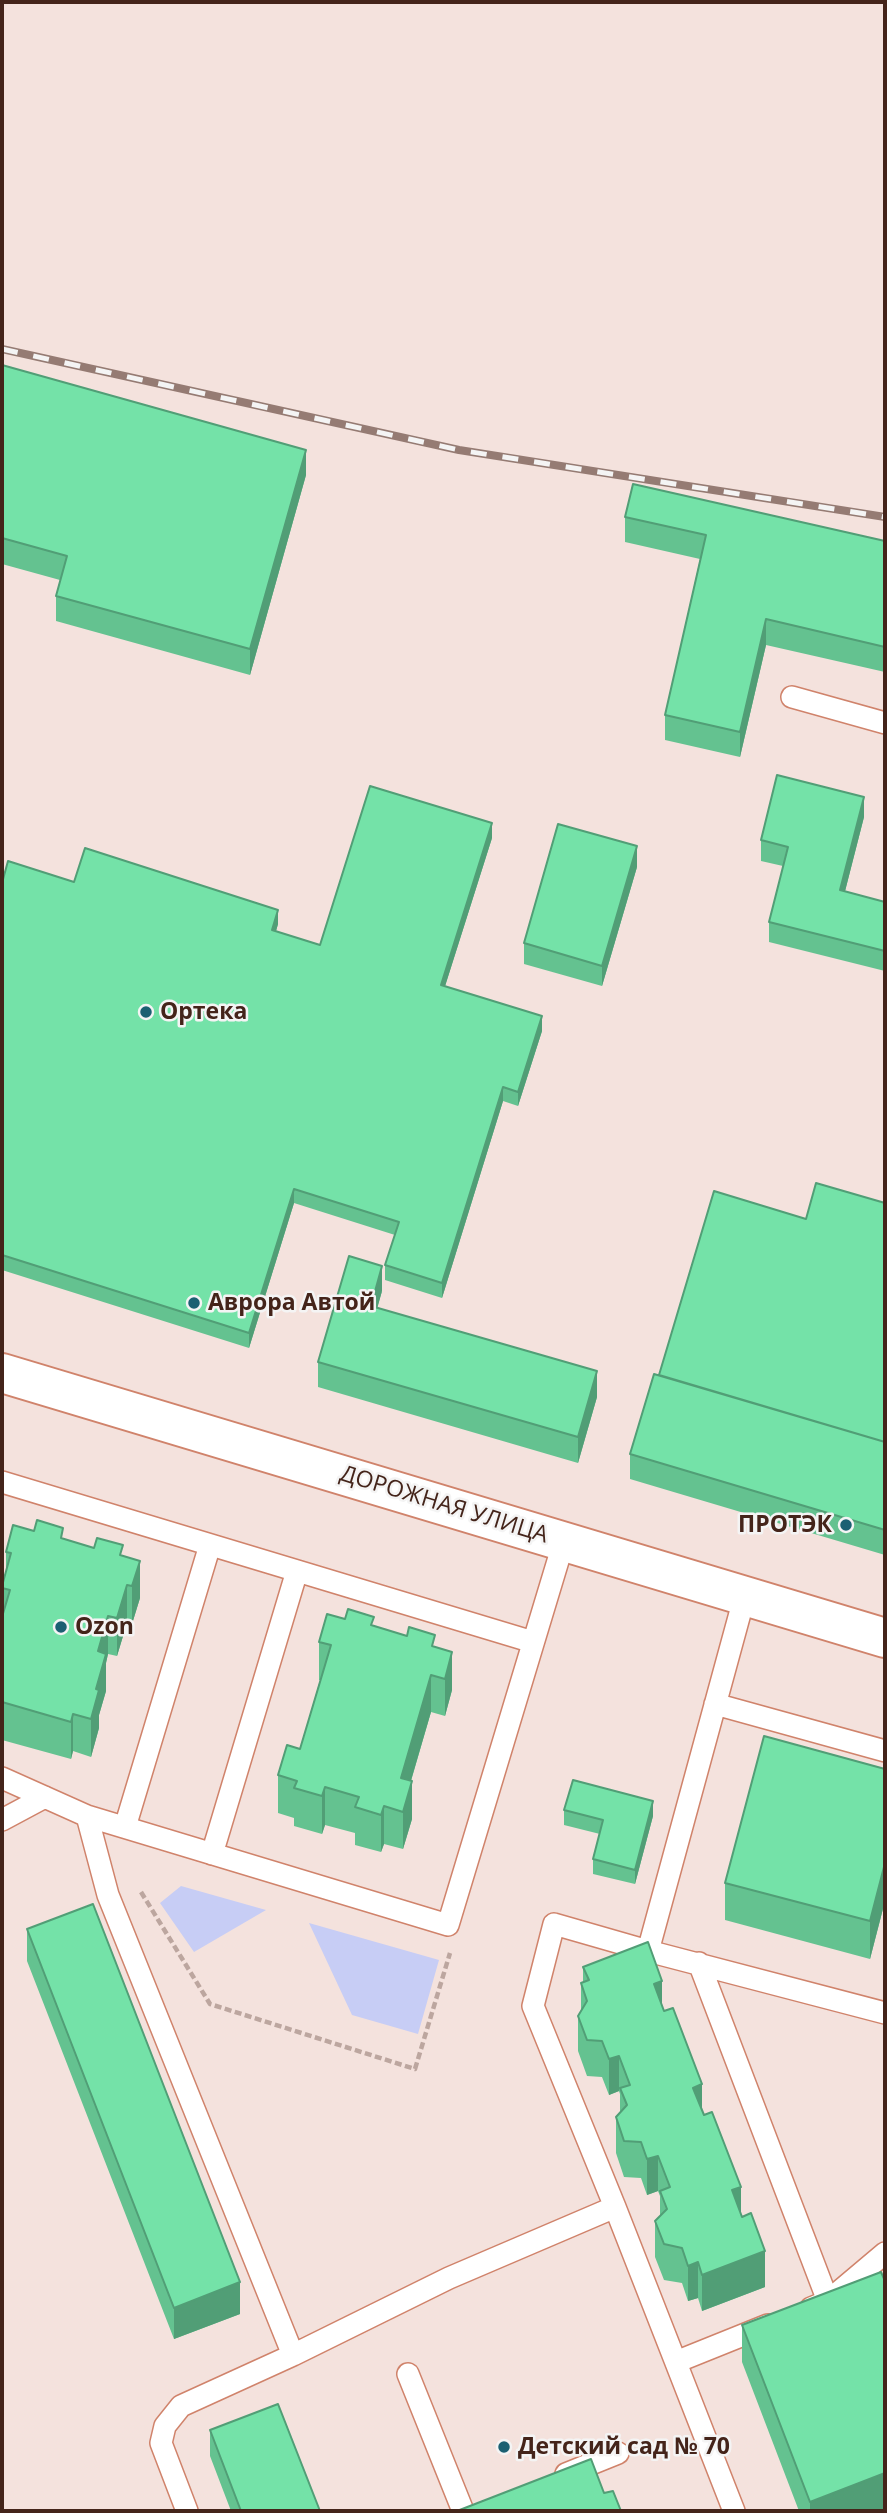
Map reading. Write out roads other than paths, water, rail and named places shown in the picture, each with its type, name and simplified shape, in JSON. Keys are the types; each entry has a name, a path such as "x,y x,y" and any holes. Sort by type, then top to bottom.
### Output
{"street":[{"name":"ДОРОЖНАЯ УЛИЦА","path":"2,1373 885,1638"}],"lane":[{"path":"792,697 885,723"},
{"path":"2,1482 533,1642"},
{"path":"2,1778 87,1816 448,1925 564,1541"},
{"path":"124,1827 210,1545"},
{"path":"212,1854 298,1571"},
{"path":"648,1951 745,1595"},
{"path":"715,1704 885,1751"},
{"path":"2,1820 45,1797"},
{"path":"87,1816 108,1895 293,2356"},
{"path":"734,2511 533,2006 554,1924 885,2013"},
{"path":"699,1963 828,2301"},
{"path":"187,2511 161,2444 165,2426 181,2406 293,2356 449,2278 615,2207"},
{"path":"676,2362 828,2301 885,2253"},
{"path":"408,2374 463,2511"},
{"path":"545,2482 618,2453"}],"railway":[{"path":"2,349 459,450 885,517"}],"place":[{"name":"Ортека","path":"146,1012"},
{"name":"Аврора Автой","path":"194,1303"},
{"name":"ПРОТЭК","path":"846,1525"},
{"name":"Ozon","path":"61,1627"},
{"name":"Детский сад № 70","path":"504,2447"}]}
